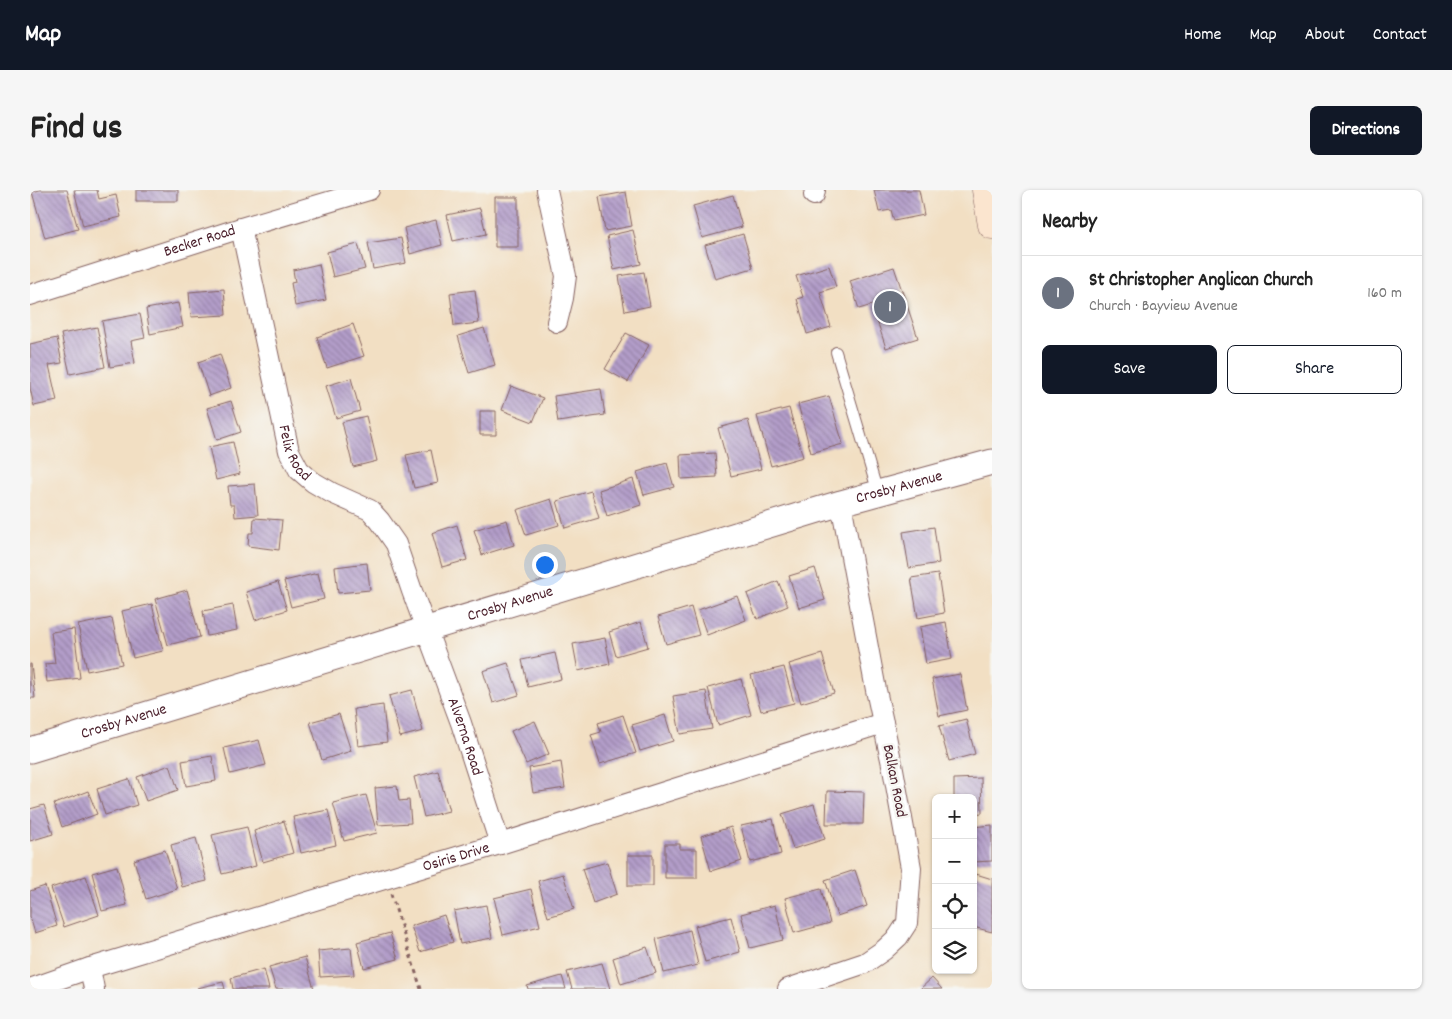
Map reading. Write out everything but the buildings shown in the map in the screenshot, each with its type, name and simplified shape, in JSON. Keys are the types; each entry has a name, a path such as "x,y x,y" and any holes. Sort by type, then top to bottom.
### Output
{"main road":[{"path":"986,190 992,225"}],"street":[{"name":"Becker Road","path":"30,295 241,228 369,190"},
{"path":"547,190 566,276 563,298 556,322"},
{"name":"Felix Road","path":"241,228 289,451 299,470 313,482 370,510 380,522 396,544 426,628"},
{"name":"Crosby Avenue","path":"30,750 841,503 992,462"},
{"name":"Balkan Road","path":"788,989 865,964 898,937 907,923 910,868 893,769 841,503"},
{"name":"Alverna Road","path":"426,628 461,723 500,844"},
{"name":"Osiris Drive","path":"30,989 90,968 500,844 883,723"},
{"path":"90,968 94,989"}],"lane":[{"path":"836,352 878,493"}],"path":[{"path":"386,878 421,989"}],"place":[{"name":"St Christopher Anglican Church","path":"890,307"}]}
